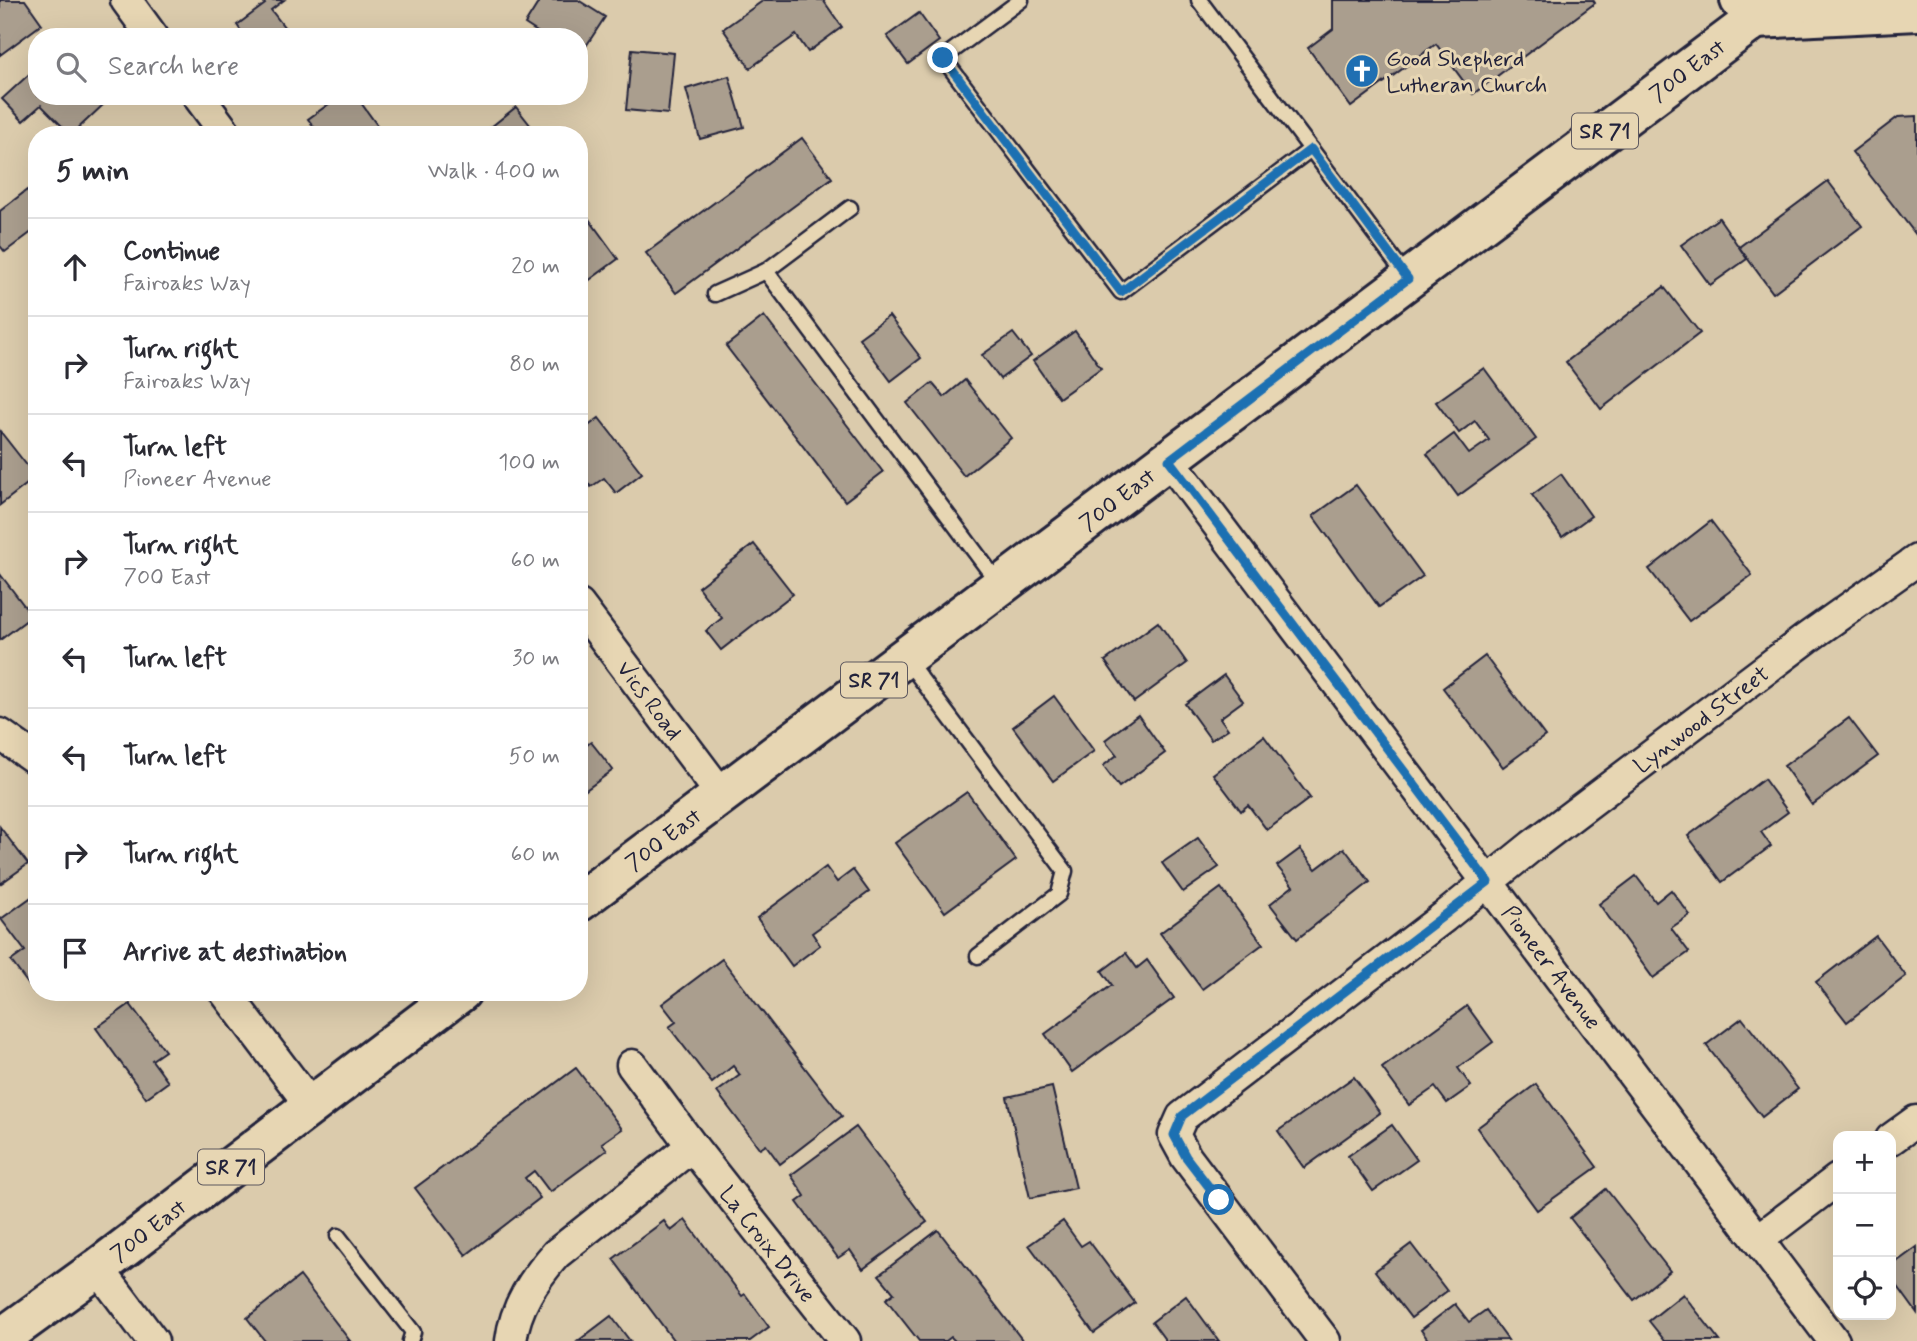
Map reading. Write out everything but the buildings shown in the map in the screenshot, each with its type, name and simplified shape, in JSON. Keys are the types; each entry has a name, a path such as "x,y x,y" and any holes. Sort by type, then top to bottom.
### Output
{"main road":[{"name":"700 East","path":"588,895 1408,279 1754,6 1805,0"},
{"path":"1754,6 1917,10"},
{"name":"700 East","path":"0,1339 98,1268 449,1001"}],"street":[{"path":"126,0 146,28"},
{"path":"205,105 220,126"},
{"name":"Pioneer Avenue","path":"1169,460 1834,1341"},
{"name":"Lynwood Street","path":"1325,1341 1186,1157 1174,1135 1182,1116 1807,638 1917,560"},
{"name":"Vics Road","path":"588,617 721,794"},
{"path":"0,734 28,754"},
{"path":"232,1001 312,1105"},
{"name":"La Croix Drive","path":"632,1065 845,1341"},
{"path":"1896,1135 1916,1121"},
{"path":"511,1341 522,1303 537,1275 556,1254 692,1146"},
{"path":"1758,1240 1833,1183"},
{"path":"98,1268 153,1341"}],"lane":[{"path":"1021,0 943,58 1121,292 1311,149"},
{"path":"1199,0 1408,279"},
{"path":"715,294 766,271 850,208"},
{"path":"766,271 1000,585"},
{"path":"905,657 1065,871 1059,894 978,956"},
{"path":"338,1236 413,1332 410,1341"}],"place":[{"name":"Good Shepherd Lutheran Church","path":"1362,71"}],"route":[{"path":"943,58 1121,292 1311,149 1408,279 1169,460 1488,882 1182,1116 1174,1135 1186,1157 1219,1200"}]}
